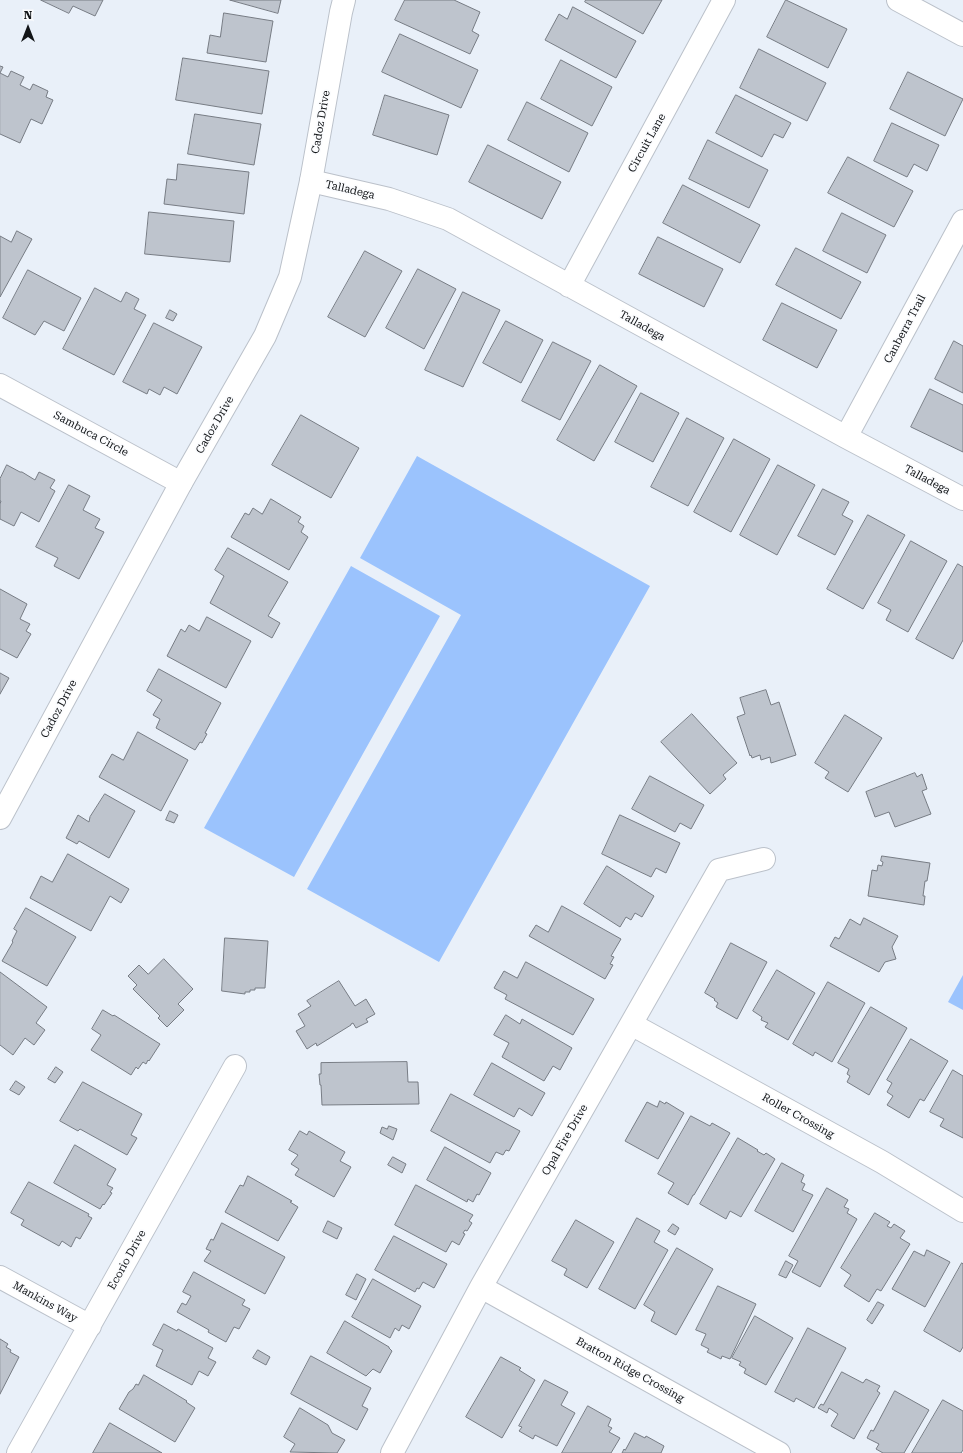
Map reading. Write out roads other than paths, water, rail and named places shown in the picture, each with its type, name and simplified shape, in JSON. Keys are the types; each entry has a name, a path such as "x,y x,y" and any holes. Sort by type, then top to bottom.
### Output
{"street":[{"name":"Cadoz Drive","path":"0,818 181,483 265,336 290,277 311,181 344,0"},
{"name":"Circuit Lane","path":"568,286 724,0"},
{"path":"898,0 963,35"},
{"name":"Talladega","path":"311,181 389,200 448,219 568,286 963,499"},
{"name":"Canberra Trail","path":"846,437 963,220"},
{"name":"Sambuca Circle","path":"0,385 181,483"},
{"name":"Opal Fire Drive","path":"392,1453 481,1287 719,870 764,859"},
{"name":"Roller Crossing","path":"631,1024 882,1162 963,1211"},
{"name":"Ecorio Drive","path":"18,1453 235,1066"},
{"name":"Mankins Way","path":"0,1277 90,1326"},
{"name":"Bratton Ridge Crossing","path":"481,1287 779,1453"}],"water":[{"path":"417,456 650,586 439,962 307,889 461,615 360,558"},
{"path":"351,566 440,616 294,877 204,828"},
{"path":"963,975 963,1010 948,1002"}]}
